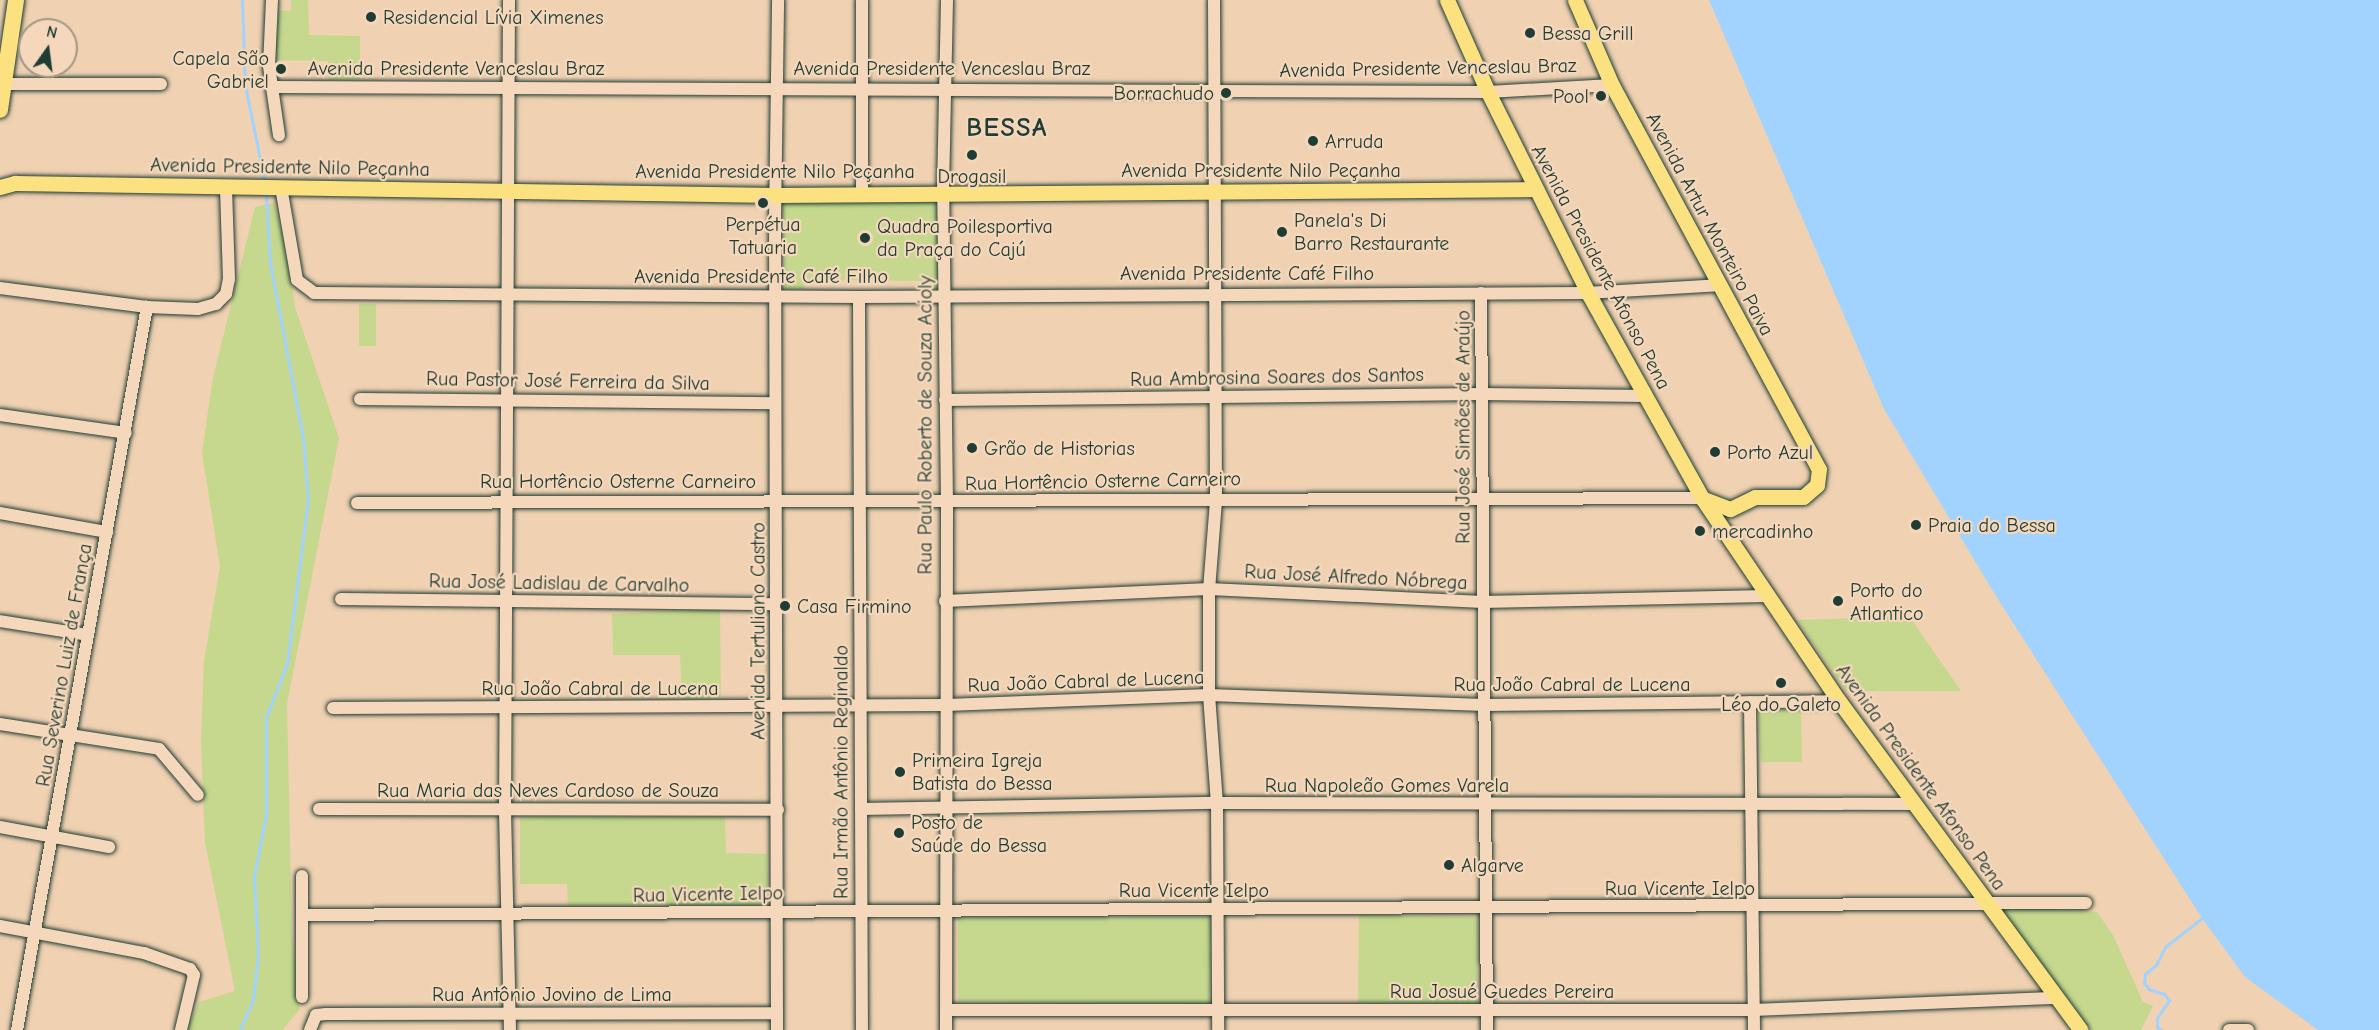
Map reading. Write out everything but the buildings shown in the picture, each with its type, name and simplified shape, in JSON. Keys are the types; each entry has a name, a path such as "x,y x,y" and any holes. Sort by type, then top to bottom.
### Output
{"highway":[{"path":"0,110 16,0"}],"main road":[{"name":"Avenida Presidente Afonso Pena","path":"1447,0 1488,92 1588,293 1702,498 1766,597 1839,701 2081,1030"},
{"name":"Avenida Artur Monteiro Paiva","path":"1575,0 1612,85 1817,463 1816,485 1803,497 1755,497 1730,509"},
{"name":"Avenida Presidente Nilo Peçanha","path":"0,175 15,183"},
{"name":"Avenida Presidente Nilo Peçanha","path":"0,187 15,183 776,195 944,191 1216,192 1536,189"},
{"name":"Rua Hortêncio Osterne Carneiro","path":"1702,498 1730,509"},
{"name":"Avenida Presidente Afonso Pena","path":"1730,509 1732,545"}],"street":[{"path":"272,0 269,48 279,135"},
{"path":"509,0 506,295 508,603 505,811 510,1030"},
{"name":"Avenida Tertuliano Castro","path":"777,1030 778,706 775,296 778,0"},
{"path":"862,0 862,192"},
{"name":"Rua Paulo Roberto de Souza Acioly","path":"946,1030 945,601 947,503 944,191 947,0"},
{"path":"1214,0 1216,501 1209,589 1209,695 1217,803 1218,1030"},
{"path":"4,84 161,84"},
{"name":"Avenida Presidente Venceslau Braz","path":"272,87 861,86 1488,92 1612,85"},
{"path":"0,288 147,307 198,309 223,300 229,279 226,187"},
{"name":"Avenida Presidente Café Filho","path":"280,187 297,280 305,290 506,295 859,297 1215,292 1588,293 1721,285"},
{"name":"Rua José Simões de Araújo","path":"1481,292 1487,1030"},
{"name":"Rua Irmão Antônio Reginaldo","path":"859,297 862,1030"},
{"name":"Rua Severino Luiz de França","path":"17,1030 37,931 147,307"},
{"name":"Rua Ambrosina Soares dos Santos","path":"945,400 1482,394 1646,396"},
{"name":"Rua Pastor José Ferreira da Silva","path":"360,399 775,403"},
{"path":"0,415 126,433"},
{"name":"Rua Hortêncio Osterne Carneiro","path":"357,502 947,503 1702,498"},
{"path":"0,513 107,532"},
{"name":"Rua José Alfredo Nóbrega","path":"945,601 1209,589 1483,602 1766,597"},
{"name":"Rua José Ladislau de Carvalho","path":"341,599 508,603 777,604"},
{"path":"0,621 88,635"},
{"name":"Rua João Cabral de Lucena","path":"333,708 506,709 946,705 1209,695 1484,705 1839,701"},
{"path":"1750,702 1754,1030"},
{"path":"0,724 159,749 198,795"},
{"name":"Rua Napoleão Gomes Varela","path":"861,809 1217,803 1485,806 1913,804"},
{"name":"Rua Maria das Neves Cardoso de Souza","path":"318,809 778,810"},
{"path":"0,827 109,847"},
{"path":"302,876 302,997"},
{"name":"Rua Vicente Ielpo","path":"302,915 507,916 945,909 1487,909 2086,903"},
{"path":"0,926 37,931 144,953 190,969 194,975 181,1030"},
{"name":"Rua Josué Guedes Pereira","path":"946,1010 1753,1011 2058,998"},
{"name":"Rua Antônio Jovino de Lima","path":"309,1030 316,1015 326,1014 777,1013"},
{"path":"2229,1030 2248,1030"}],"green space":[{"path":"291,0 308,0 309,35 360,36 360,79 329,80 328,61 273,60 276,10 291,11"},
{"path":"941,198 940,289 921,289 921,281 805,280 804,289 785,289 783,199"},
{"path":"274,203 286,244 295,307 339,438 287,704 292,935 300,1009 282,1030 187,1030 199,1002 235,991 205,842 201,741 204,661 220,566 202,453 213,378 255,207"},
{"path":"359,304 376,304 376,346 359,346"},
{"path":"720,609 721,697 682,700 680,655 613,655 612,614"},
{"path":"1909,616 1961,691 1846,691 1797,620"},
{"path":"1801,708 1802,762 1761,762 1758,709"},
{"path":"520,817 725,817 726,853 767,854 768,905 568,905 567,884 520,884"},
{"path":"2005,906 2097,912 2113,935 2143,1002 2153,1006 2141,1030 2092,1030 2003,912"},
{"path":"1359,915 1478,917 1477,1004 1358,1002"},
{"path":"1211,917 1209,1004 958,1001 958,918"}],"water":[{"path":"1709,0 2379,0 2379,1030 2318,1030 2245,977 2202,918 1994,593 1884,409"}],"waterway":[{"path":"242,0 245,85 264,179"},
{"path":"240,1030 253,1000 258,955 254,876 266,814 266,717 287,663 308,500 303,438 270,264 266,195"},
{"path":"2161,1030 2157,1027 2157,1018 2169,1000 2164,994 2149,989 2144,983 2145,974 2156,965 2165,947 2202,918"}],"place":[{"name":"Residencial Lívia Ximenes","path":"371,17"},
{"name":"Bessa Grill","path":"1530,33"},
{"name":"Capela São Gabriel","path":"281,69"},
{"name":"Borrachudo","path":"1226,93"},
{"name":"Pool","path":"1601,96"},
{"name":"Arruda","path":"1313,141"},
{"name":"Drogasil","path":"972,155"},
{"name":"Perpétua Tatuaria","path":"763,203"},
{"name":"Panela's Di Barro Restaurante","path":"1282,232"},
{"name":"Quadra Poilesportiva da Praça do Cajú","path":"865,238"},
{"name":"Grão de Historias","path":"972,448"},
{"name":"Porto Azul","path":"1715,452"},
{"name":"Praia do Bessa","path":"1916,525"},
{"name":"mercadinho","path":"1700,531"},
{"name":"Porto do Atlantico","path":"1838,601"},
{"name":"Casa Firmino","path":"785,606"},
{"name":"Léo do Galeto","path":"1781,683"},
{"name":"Primeira Igreja Batista do Bessa","path":"900,772"},
{"name":"Posto de Saúde do Bessa","path":"899,833"},
{"name":"Algarve","path":"1449,865"}],"district":[{"name":"BESSA","path":"1007,129"}]}
